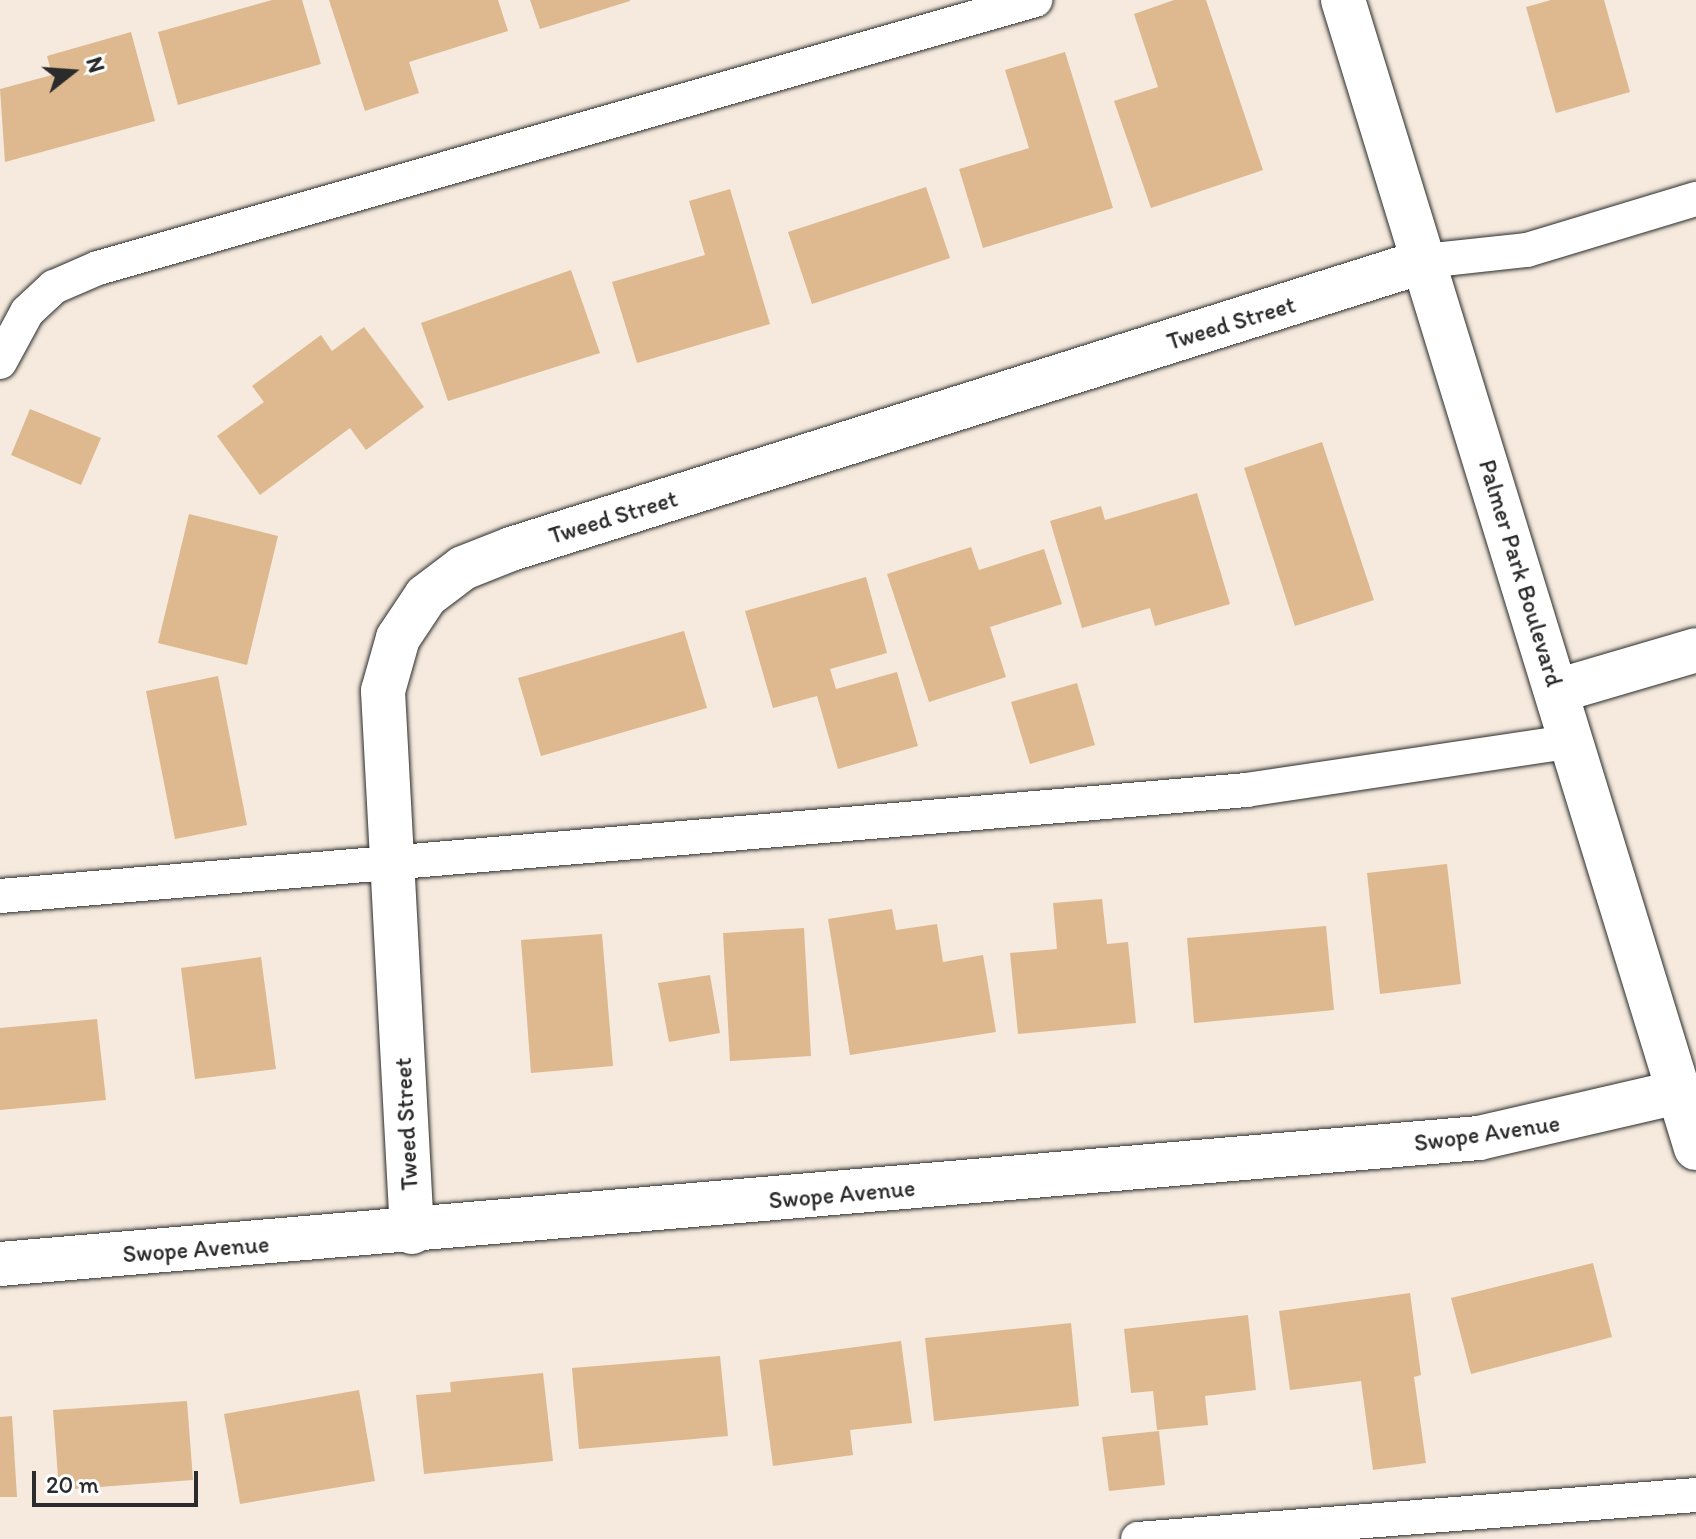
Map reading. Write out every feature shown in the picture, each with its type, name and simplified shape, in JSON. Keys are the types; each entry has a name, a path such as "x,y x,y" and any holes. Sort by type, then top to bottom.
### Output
{"street":[{"name":"Palmer Park Boulevard","path":"1343,0 1572,741 1687,1090 1696,1148"},
{"name":"Tweed Street","path":"412,1232 383,691 405,627 426,596 463,568 1425,261"},
{"path":"1557,691 1696,650"},
{"name":"Swope Avenue","path":"0,1264 412,1232 1479,1138 1687,1090"}],"lane":[{"path":"0,362 27,312 54,287 98,268 1035,0"},
{"path":"1425,261 1527,250 1696,199"},
{"path":"0,896 1246,790 1572,741"},
{"path":"1138,1539 1696,1495"}],"building":[{"path":"272,0 302,0 321,64 178,105 158,32"},
{"path":"329,0 498,0 508,31 409,62 419,93 365,111"},
{"path":"530,0 630,0 630,1 540,29"},
{"path":"1174,0 1206,0 1263,170 1151,208 1114,101 1158,87 1134,14"},
{"path":"1551,0 1604,0 1630,92 1556,113 1526,7"},
{"path":"131,32 155,121 5,162 0,89 52,75 47,56"},
{"path":"1065,52 1113,208 983,248 959,169 1029,148 1005,70"},
{"path":"926,187 950,258 812,304 788,232"},
{"path":"730,189 770,324 637,363 612,282 705,255 689,201"},
{"path":"571,270 600,353 448,401 421,323"},
{"path":"364,327 424,407 366,450 350,428 260,495 217,436 264,402 252,386 321,335 332,351"},
{"path":"30,409 101,438 81,485 11,455"},
{"path":"1322,442 1374,600 1295,626 1244,468"},
{"path":"1197,493 1230,604 1155,626 1150,608 1082,628 1050,521 1101,506 1105,520"},
{"path":"189,514 278,536 247,665 158,643"},
{"path":"971,547 979,570 1044,549 1062,604 990,627 1006,677 929,702 887,574"},
{"path":"866,577 887,653 830,669 836,689 897,672 918,746 838,769 817,696 773,708 745,611"},
{"path":"684,631 707,708 541,756 518,678"},
{"path":"218,676 247,825 175,839 146,691"},
{"path":"1077,683 1095,745 1030,764 1011,702"},
{"path":"1447,864 1461,984 1380,994 1367,873"},
{"path":"1102,899 1107,944 1128,942 1136,1023 1018,1034 1010,953 1057,949 1053,903"},
{"path":"892,909 896,930 937,924 943,962 983,955 996,1032 850,1055 828,919"},
{"path":"1326,926 1334,1010 1194,1023 1187,938"},
{"path":"804,928 811,1056 730,1061 723,933"},
{"path":"602,934 613,1066 531,1073 521,940"},
{"path":"261,957 276,1069 195,1079 181,968"},
{"path":"710,975 720,1033 669,1042 658,983"},
{"path":"97,1019 106,1100 0,1110 0,1028"},
{"path":"1593,1263 1612,1337 1471,1374 1451,1298"},
{"path":"1410,1293 1421,1375 1414,1377 1426,1463 1373,1470 1361,1381 1290,1390 1279,1311"},
{"path":"1248,1315 1256,1390 1205,1396 1208,1425 1157,1430 1153,1391 1131,1393 1124,1329"},
{"path":"1071,1323 1079,1406 934,1421 925,1338"},
{"path":"901,1341 912,1423 850,1430 853,1455 773,1466 759,1360"},
{"path":"720,1356 728,1436 579,1449 572,1368"},
{"path":"543,1373 553,1461 424,1474 416,1395 451,1392 450,1382"},
{"path":"359,1390 375,1481 240,1504 224,1414"},
{"path":"187,1401 193,1480 59,1490 53,1410"},
{"path":"12,1416 17,1497 0,1497 0,1417"},
{"path":"1159,1431 1165,1485 1109,1491 1102,1437"}]}
